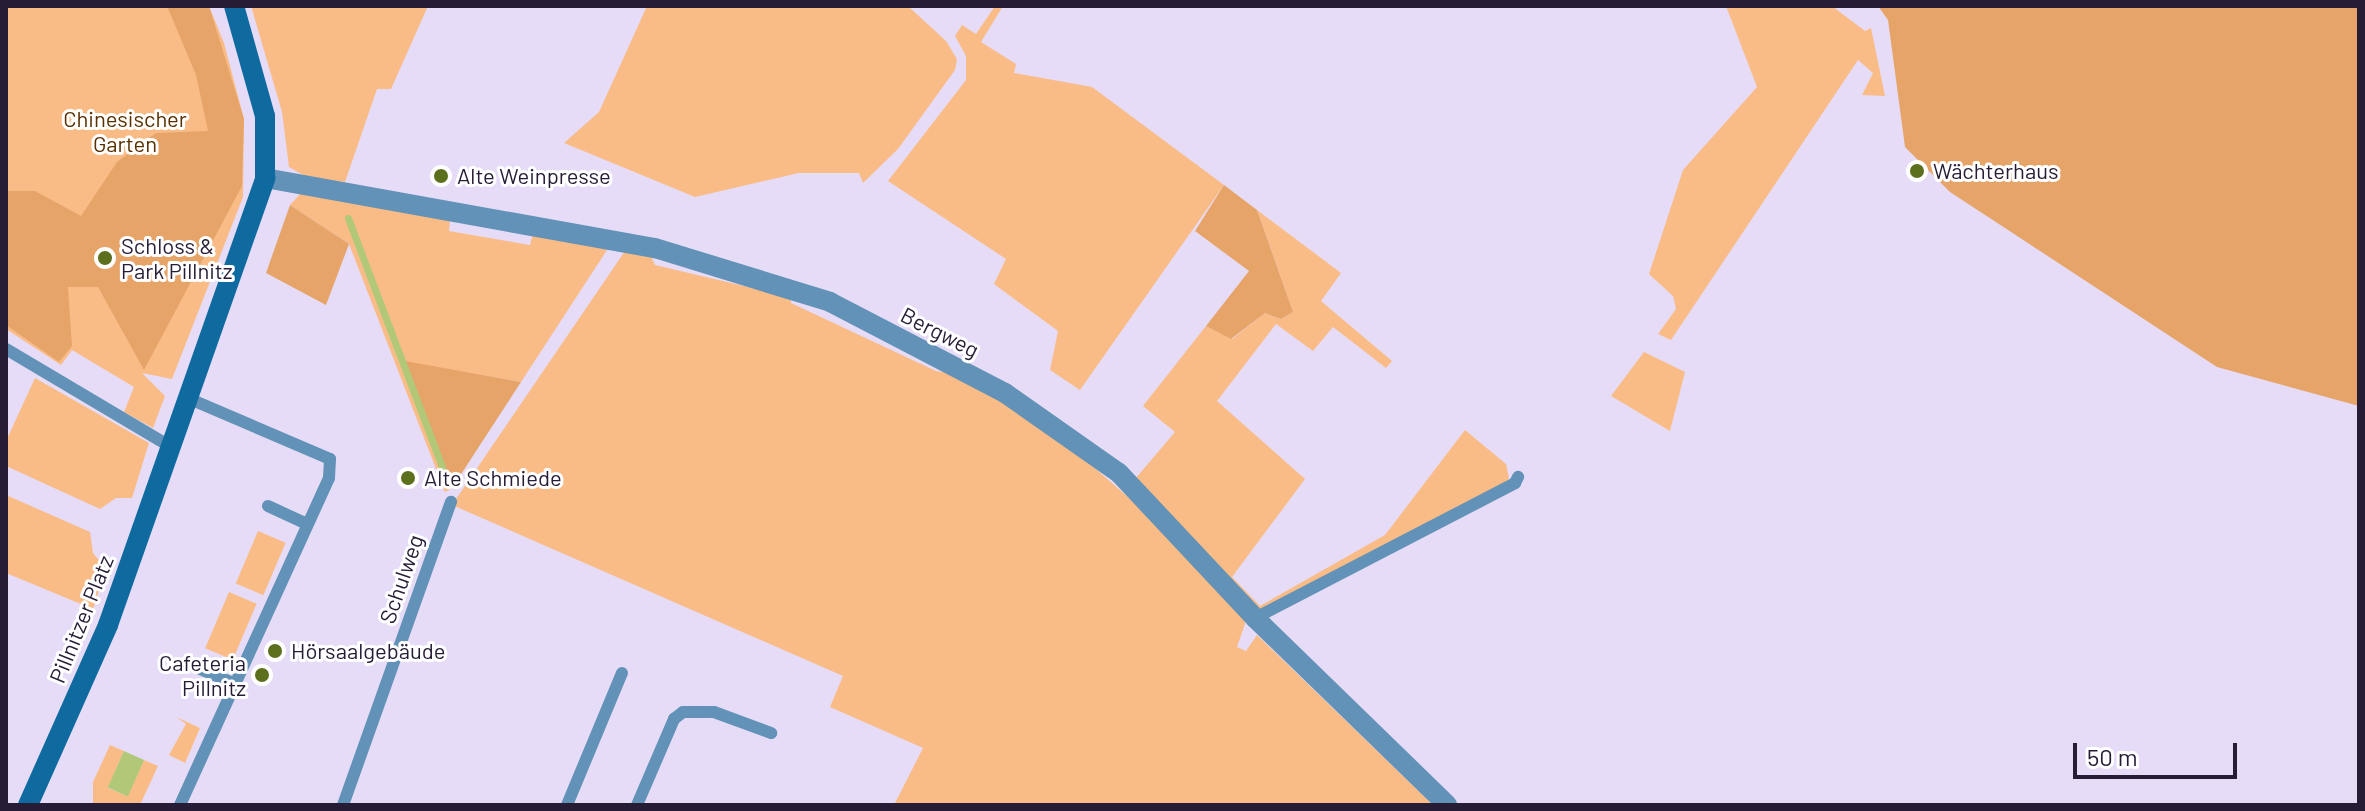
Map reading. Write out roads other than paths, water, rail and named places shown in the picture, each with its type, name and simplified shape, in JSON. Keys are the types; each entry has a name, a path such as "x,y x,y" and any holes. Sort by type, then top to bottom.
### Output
{"main road":[{"name":"Pillnitzer Platz","path":"28,805 108,625 265,178 265,116 234,6"}],"street":[{"name":"Bergweg","path":"265,178 655,248 830,302 1005,393 1119,473 1255,618 1447,805"}],"lane":[{"path":"6,349 171,447"},
{"path":"180,805 329,478 330,459 188,398"},
{"path":"1255,618 1515,483 1518,477"},
{"name":"Schulweg","path":"343,805 451,502"},
{"path":"268,506 307,524"},
{"path":"193,666 233,683"},
{"path":"567,805 622,673"},
{"path":"637,805 674,719 683,712 714,712 771,733"}],"waterway":[{"path":"348,218 442,467"}],"place":[{"name":"Wächterhaus","path":"1917,171"},
{"name":"Alte Weinpresse","path":"441,176"},
{"name":"Schloss & Park Pillnitz","path":"105,258"},
{"name":"Alte Schmiede","path":"408,478"},
{"name":"Hörsaalgebäude","path":"275,651"},
{"name":"Cafeteria Pillnitz","path":"262,675"}],"park label":[{"name":"Chinesischer Garten","path":"125,130"}]}
